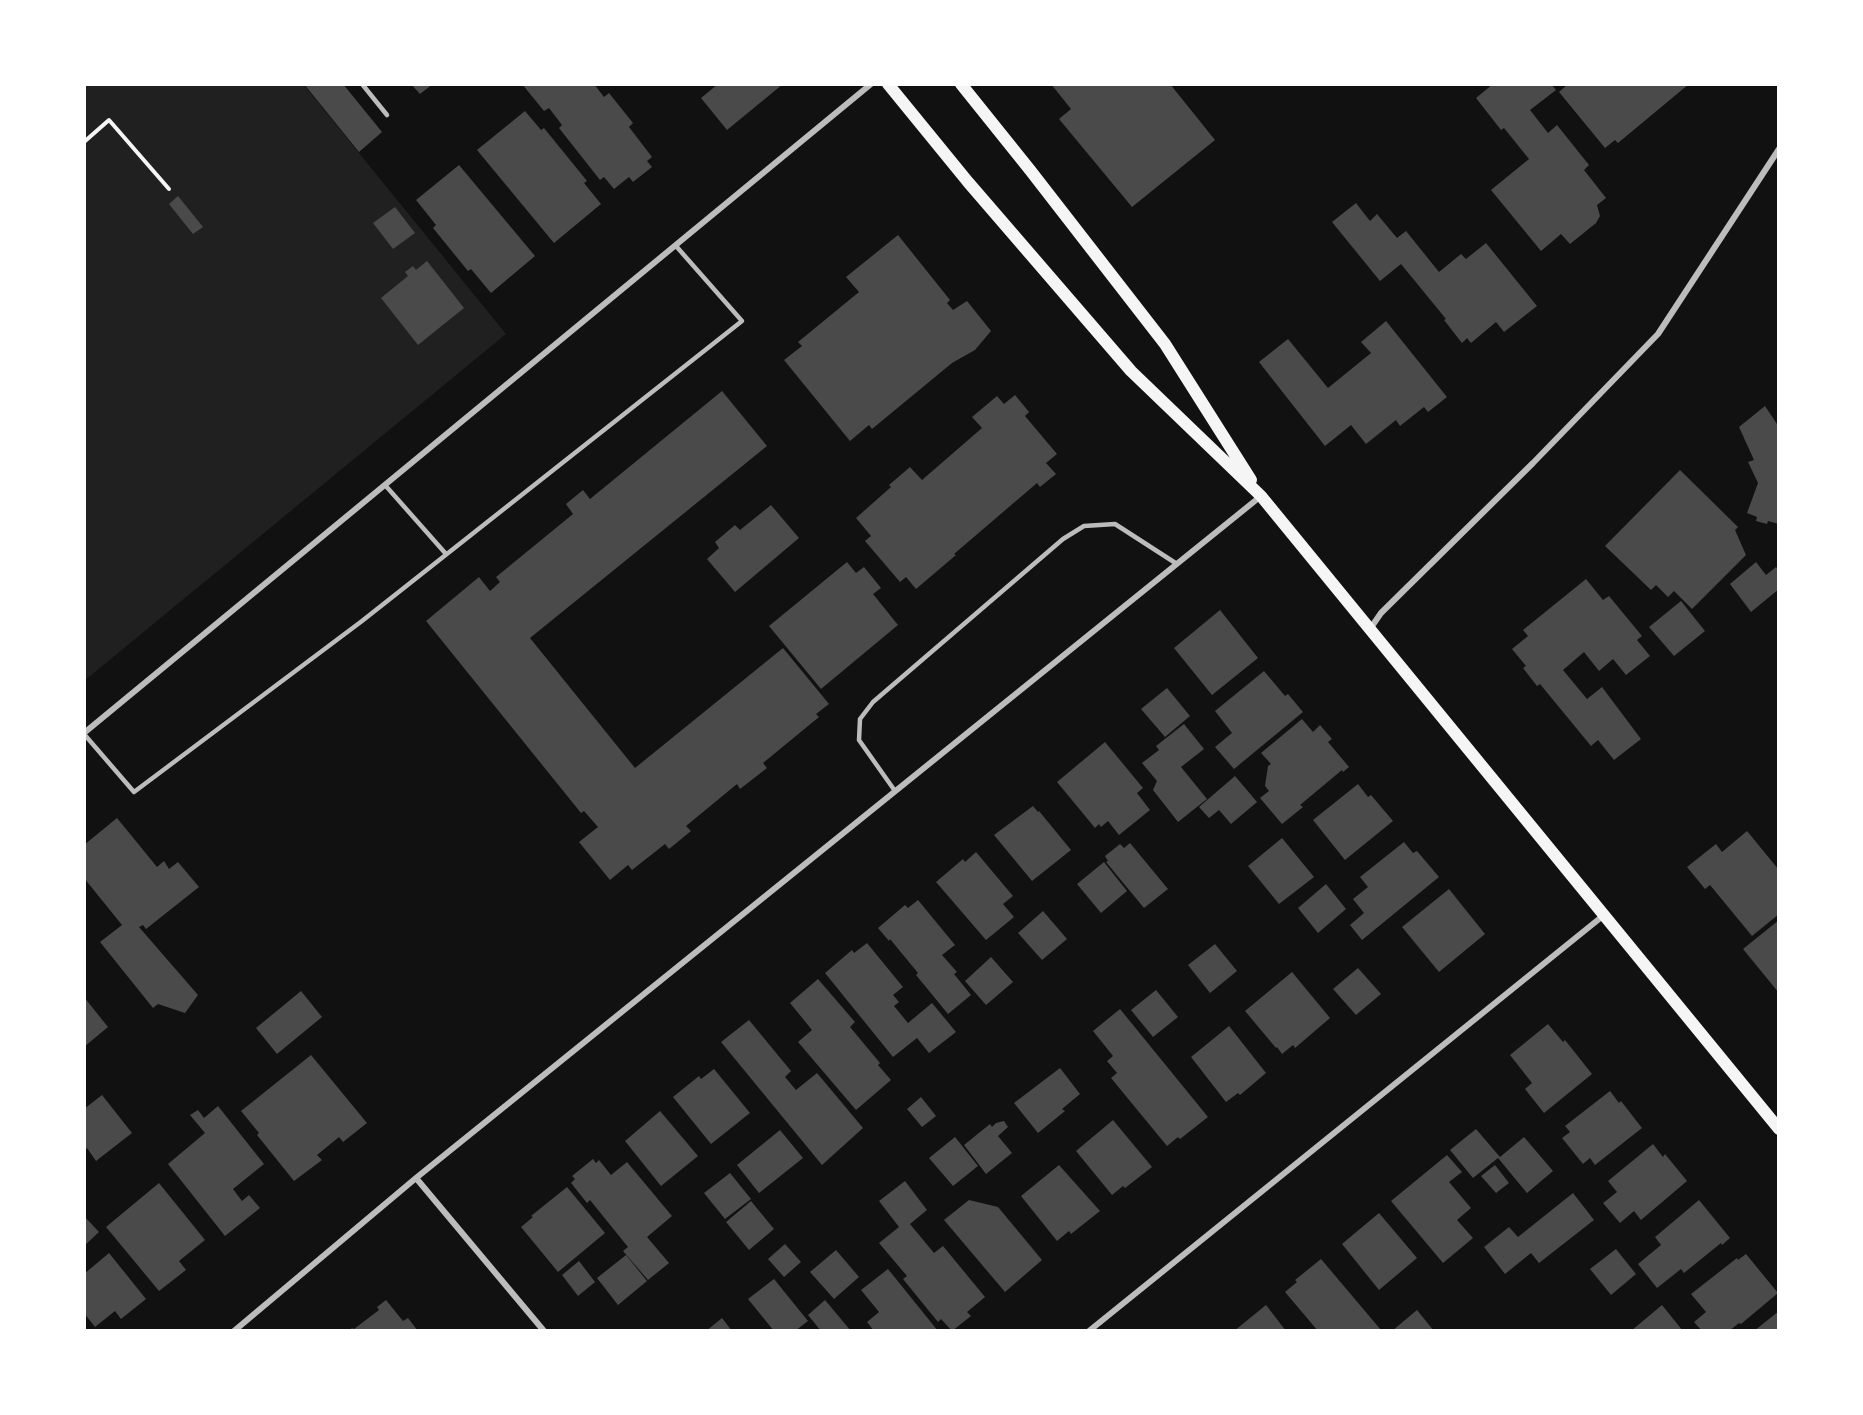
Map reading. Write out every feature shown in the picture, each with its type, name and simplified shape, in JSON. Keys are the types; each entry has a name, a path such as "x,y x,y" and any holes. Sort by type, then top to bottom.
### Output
{"main road":[{"path":"888,84 968,182 1131,371 1261,496 1779,1129"},
{"path":"961,84 1165,344 1261,496"}],"street":[{"path":"84,733 871,84"},
{"path":"1370,629 1382,614 1658,334 1779,149"},
{"path":"234,1331 416,1178 1261,496"},
{"path":"1089,1331 1604,915"},
{"path":"416,1178 544,1331"}],"lane":[{"path":"362,84 387,115"},
{"path":"84,733 134,792 362,621 742,321 676,246"},
{"path":"385,485 446,554"},
{"path":"895,791 859,740 860,719 873,702 1063,539 1084,526 1115,524 1177,564"}],"path":[{"path":"84,142 109,120 169,189"}],"shaded area":[{"path":"84,84 303,84 506,334 84,681"}],"building":[{"path":"304,84 343,84 382,132 359,152"},
{"path":"411,84 433,84 420,94"},
{"path":"522,84 594,84 604,97 609,93 633,123 629,127 652,157 647,161 652,167 633,182 629,177 614,189 604,177 600,180 559,128 562,125 549,108 544,111"},
{"path":"718,84 783,84 727,130 701,98"},
{"path":"1051,84 1170,84 1215,140 1132,207 1059,119 1071,109"},
{"path":"1493,84 1551,84 1556,90 1530,110 1548,133 1557,125 1589,165 1584,170 1606,198 1597,205 1600,216 1596,223 1570,244 1561,234 1541,251 1491,190 1529,159 1504,128 1501,130 1476,98"},
{"path":"1568,84 1689,84 1618,143 1615,140 1605,148 1559,92"},
{"path":"525,111 541,130 544,128 587,181 584,183 601,204 554,243 477,150"},
{"path":"459,165 535,256 491,293 471,269 468,271 433,228 436,225 416,200"},
{"path":"178,196 203,227 193,234 169,204"},
{"path":"1356,203 1370,221 1377,214 1397,238 1406,231 1439,272 1461,254 1466,259 1486,243 1537,306 1504,332 1496,322 1471,343 1467,338 1462,343 1444,320 1446,319 1401,264 1380,281 1332,222"},
{"path":"395,207 415,233 393,249 373,223"},
{"path":"898,235 950,300 947,303 953,310 967,301 991,331 975,350 952,363 872,429 869,425 850,441 784,360 802,346 798,342 859,292 846,277"},
{"path":"427,261 464,308 418,345 381,298 408,276 405,272 413,266 416,270"},
{"path":"1386,321 1447,397 1428,412 1424,407 1400,426 1396,420 1366,444 1351,425 1325,446 1259,362 1288,339 1328,388 1371,353 1361,342"},
{"path":"722,391 767,446 530,638 635,768 783,648 829,704 816,714 819,717 763,763 767,768 740,789 737,784 686,826 691,831 669,849 665,844 632,870 628,865 610,880 579,842 598,827 584,811 581,813 426,621 479,577 490,591 500,582 496,577 573,514 566,504 583,490 590,499"},
{"path":"1015,395 1029,412 1025,416 1057,454 1046,463 1056,474 1040,487 1037,483 916,589 906,577 900,582 865,541 871,536 856,518 910,467 922,480 982,428 972,417 997,396 1004,404"},
{"path":"1765,406 1779,427 1779,524 1756,521 1757,517 1747,513 1758,483 1748,462 1754,460 1739,427"},
{"path":"1680,470 1738,527 1735,530 1746,555 1692,609 1674,591 1668,597 1656,585 1651,590 1605,546"},
{"path":"771,505 799,538 735,592 707,559 719,548 715,542 735,525 740,530"},
{"path":"847,562 856,573 864,567 881,588 873,594 898,625 821,689 769,626"},
{"path":"1756,562 1766,575 1776,567 1779,571 1779,589 1751,612 1730,584"},
{"path":"1586,579 1603,600 1609,596 1642,636 1637,640 1650,656 1626,675 1613,659 1599,671 1584,652 1563,670 1587,699 1602,687 1641,739 1614,760 1598,740 1591,746 1540,684 1537,686 1523,668 1526,666 1512,649 1528,636 1523,630"},
{"path":"1681,601 1705,631 1674,656 1649,627"},
{"path":"1220,610 1258,658 1212,695 1174,648"},
{"path":"1264,671 1285,696 1288,694 1303,712 1234,769 1215,747 1232,733 1215,711"},
{"path":"1167,688 1190,716 1165,737 1141,709"},
{"path":"1302,719 1313,732 1320,725 1332,739 1328,742 1349,767 1343,772 1342,770 1300,805 1303,807 1282,824 1260,798 1269,791 1265,786 1268,766 1271,764 1261,753"},
{"path":"1184,724 1204,749 1181,767 1207,799 1178,822 1153,790 1157,781 1142,763 1159,750 1156,746"},
{"path":"1105,742 1143,788 1137,793 1150,810 1119,835 1108,821 1101,827 1099,824 1095,828 1057,782"},
{"path":"1235,776 1257,802 1231,824 1219,810 1209,818 1199,807"},
{"path":"1358,784 1368,797 1371,795 1393,821 1345,860 1313,820"},
{"path":"1033,806 1071,850 1032,881 994,835"},
{"path":"117,818 157,867 164,861 169,869 178,862 199,887 146,929 143,925 139,927 198,995 185,1013 158,1004 153,1008 100,942 122,925 84,878 84,845"},
{"path":"1747,831 1779,870 1779,914 1752,936 1710,885 1705,889 1687,867 1716,844 1722,852"},
{"path":"1282,838 1314,877 1279,904 1248,866"},
{"path":"1404,842 1413,853 1417,851 1439,877 1362,940 1350,925 1364,913 1353,899 1368,887 1360,877"},
{"path":"1130,843 1168,889 1144,908 1106,862 1108,861 1105,856 1120,844 1124,848"},
{"path":"976,852 1013,896 1003,904 1014,917 986,940 936,882 963,859 965,862"},
{"path":"1104,862 1127,891 1101,913 1077,884"},
{"path":"1326,884 1346,909 1318,933 1298,908"},
{"path":"1449,889 1485,934 1439,972 1402,927"},
{"path":"918,900 955,945 942,955 957,972 954,974 971,995 948,1014 916,975 918,973 878,928 905,905 908,908"},
{"path":"1043,911 1067,939 1042,960 1018,933"},
{"path":"1779,920 1779,993 1743,949"},
{"path":"867,943 903,987 893,995 899,1002 894,1006 908,1023 932,1003 956,1032 929,1053 917,1038 893,1057 825,973 852,950 854,953"},
{"path":"1215,944 1237,971 1210,993 1188,965"},
{"path":"991,957 1013,982 986,1005 965,981"},
{"path":"1358,968 1381,994 1356,1015 1333,989"},
{"path":"1292,972 1330,1018 1295,1048 1293,1045 1282,1054 1245,1011"},
{"path":"818,979 855,1022 850,1027 891,1080 856,1110 798,1042 812,1030 790,1003"},
{"path":"1156,990 1178,1017 1153,1037 1131,1010"},
{"path":"301,991 322,1017 277,1054 256,1028"},
{"path":"84,997 108,1027 84,1047"},
{"path":"1120,1009 1208,1117 1167,1146 1111,1078 1117,1073 1107,1061 1113,1056 1093,1031"},
{"path":"749,1020 791,1071 785,1077 796,1090 817,1073 863,1128 822,1165 721,1042"},
{"path":"1548,1024 1563,1042 1565,1040 1592,1074 1544,1113 1525,1089 1532,1083 1510,1055"},
{"path":"1229,1026 1266,1073 1240,1095 1238,1093 1226,1102 1191,1057"},
{"path":"311,1055 367,1123 343,1142 339,1137 317,1155 322,1160 294,1181 241,1111"},
{"path":"1060,1068 1080,1094 1062,1109 1065,1111 1038,1133 1014,1103"},
{"path":"714,1069 750,1113 711,1144 673,1097 699,1076 701,1079"},
{"path":"1610,1091 1642,1128 1595,1165 1590,1158 1583,1164 1562,1138 1570,1132 1565,1126"},
{"path":"102,1095 132,1133 96,1161 87,1148 84,1151 84,1109"},
{"path":"921,1097 936,1116 922,1127 907,1109"},
{"path":"218,1106 264,1164 233,1189 242,1201 249,1195 260,1208 225,1236 168,1164 205,1133 190,1115 198,1110 204,1118"},
{"path":"660,1111 698,1156 661,1186 625,1141"},
{"path":"1113,1120 1152,1167 1112,1195 1076,1151"},
{"path":"1004,1121 1008,1127 998,1136 1012,1153 986,1174 964,1145 990,1124 992,1127"},
{"path":"1476,1129 1500,1157 1524,1137 1553,1171 1527,1193 1498,1158 1473,1178 1450,1150"},
{"path":"780,1130 803,1158 759,1193 737,1165"},
{"path":"955,1137 978,1166 953,1186 929,1158"},
{"path":"1653,1144 1663,1157 1665,1154 1687,1181 1641,1220 1634,1211 1620,1223 1603,1203 1617,1192 1608,1181"},
{"path":"1447,1155 1462,1172 1449,1182 1471,1208 1457,1220 1473,1238 1443,1263 1391,1201"},
{"path":"593,1159 596,1163 599,1160 611,1175 627,1162 672,1216 647,1237 669,1263 648,1280 623,1251 628,1247 590,1200 587,1203 571,1183 575,1179 572,1176"},
{"path":"1059,1165 1100,1211 1071,1234 1069,1231 1057,1241 1021,1196"},
{"path":"1495,1165 1509,1183 1496,1193 1481,1176"},
{"path":"730,1173 751,1199 725,1219 704,1193"},
{"path":"905,1181 927,1210 910,1224 934,1253 943,1246 985,1297 967,1312 971,1316 952,1331 941,1319 938,1322 903,1279 907,1276 879,1243 899,1227 879,1201"},
{"path":"159,1183 205,1240 179,1261 186,1270 159,1291 106,1227"},
{"path":"567,1187 605,1233 558,1272 521,1227"},
{"path":"1573,1193 1594,1220 1539,1263 1531,1253 1505,1274 1484,1247 1509,1227 1518,1237"},
{"path":"969,1200 998,1207 1042,1260 1005,1292 944,1220"},
{"path":"1699,1200 1730,1238 1684,1273 1681,1269 1657,1288 1638,1264 1661,1245 1655,1237"},
{"path":"751,1201 774,1229 749,1250 726,1222"},
{"path":"1379,1213 1417,1258 1379,1290 1342,1244"},
{"path":"84,1216 99,1232 84,1246"},
{"path":"785,1244 801,1262 784,1277 768,1259"},
{"path":"1616,1249 1636,1274 1611,1295 1590,1269"},
{"path":"836,1250 859,1277 834,1299 810,1272"},
{"path":"109,1253 146,1299 121,1319 115,1311 95,1327 84,1313 84,1274"},
{"path":"1746,1254 1778,1293 1741,1324 1739,1323 1729,1331 1702,1331 1694,1322 1706,1312 1691,1294 1737,1258 1738,1260"},
{"path":"626,1255 647,1281 618,1305 597,1278"},
{"path":"1321,1259 1381,1330 1318,1331 1285,1292 1297,1282 1295,1280"},
{"path":"579,1261 595,1282 578,1296 562,1275"},
{"path":"888,1269 938,1331 874,1331 867,1322 879,1312 861,1290"},
{"path":"774,1279 808,1321 795,1331 774,1331 748,1299"},
{"path":"386,1300 403,1321 408,1318 418,1331 348,1331 379,1310 377,1307"},
{"path":"825,1300 851,1331 821,1331 808,1315"},
{"path":"1266,1305 1286,1331 1234,1331"},
{"path":"1662,1305 1683,1331 1631,1331"},
{"path":"1417,1310 1434,1331 1392,1331"},
{"path":"1779,1311 1779,1331 1754,1331"},
{"path":"722,1318 732,1331 706,1331"}]}
